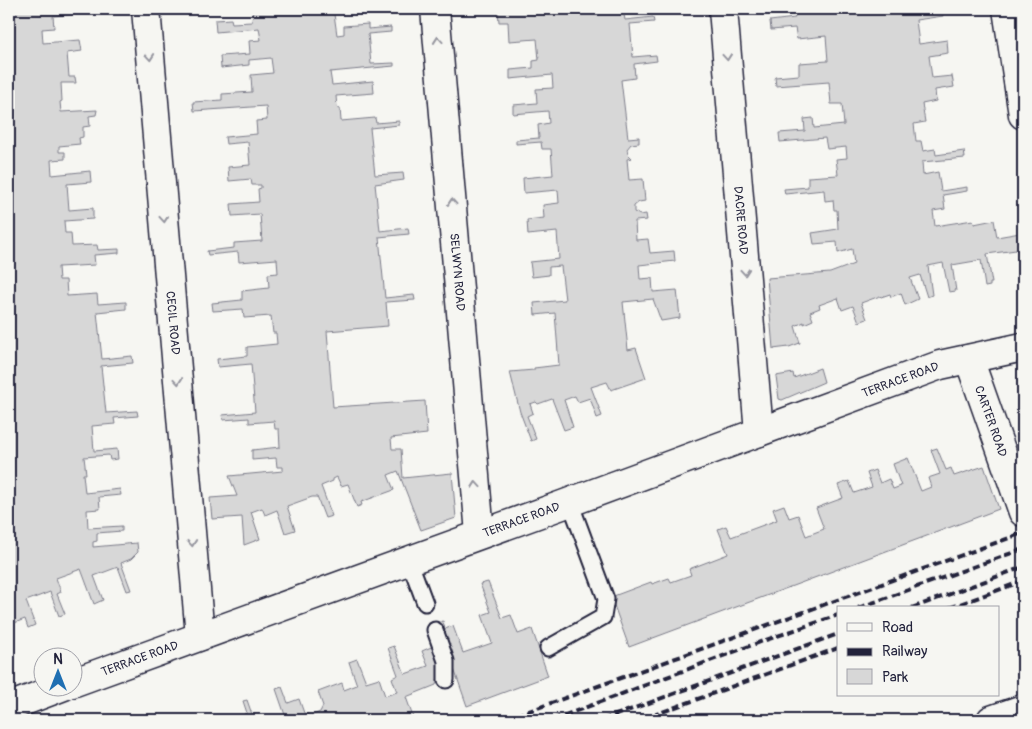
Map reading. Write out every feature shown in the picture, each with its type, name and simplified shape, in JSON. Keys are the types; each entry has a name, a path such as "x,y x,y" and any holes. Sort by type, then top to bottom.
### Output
{"street":[{"name":"CECIL ROAD","path":"146,9 200,636"},
{"name":"SELWYN ROAD","path":"435,9 480,534"},
{"name":"DACRE ROAD","path":"723,9 759,432"},
{"path":"1007,9 1023,115"},
{"name":"TERRACE ROAD","path":"82,679 940,365 1023,347"},
{"name":"CARTER ROAD","path":"969,358 1021,507"},
{"path":"9,707 38,696"},
{"path":"991,720 1023,709"}],"lane":[{"path":"548,648 603,617 606,599 570,502"},
{"path":"409,560 425,603"},
{"path":"435,630 446,661 446,680"}],"green space":[{"path":"9,9 77,9 77,14 53,16 54,28 42,29 43,43 80,40 82,51 67,53 69,77 75,77 76,83 61,83 61,112 97,110 96,115 89,116 90,126 83,127 83,137 79,138 80,144 59,146 59,152 65,152 65,159 51,160 52,175 90,171 91,182 67,184 69,210 93,208 93,219 64,221 65,233 71,233 72,246 97,245 98,250 119,249 119,253 94,255 95,265 58,267 59,280 66,280 67,296 97,294 98,304 126,302 126,309 97,312 102,359 132,356 133,363 101,366 106,413 137,411 138,416 114,418 115,424 92,426 94,451 117,449 118,459 110,460 109,455 84,457 86,474 83,474 85,493 120,489 121,495 99,497 100,509 87,510 88,528 122,526 122,531 97,533 97,541 93,542 93,547 137,543 138,552 131,559 121,563 131,590 127,591 118,567 94,576 103,600 94,604 81,569 56,578 61,592 57,594 65,614 59,616 50,592 26,601 35,625 28,628 25,619 9,625"},
{"path":"253,9 331,9 331,14 334,14 337,35 344,34 344,26 368,24 368,29 391,27 391,32 368,34 371,64 394,63 394,66 330,72 332,85 373,81 374,93 336,96 337,108 340,108 341,121 375,118 376,123 399,121 399,125 370,128 375,175 403,173 404,180 375,184 380,231 408,228 409,234 379,237 385,298 414,295 415,300 386,302 388,326 327,331 333,407 425,401 427,434 391,438 392,449 401,449 403,478 452,473 456,518 421,530 398,471 388,475 394,490 361,502 362,505 357,507 348,484 341,486 337,477 333,479 333,481 321,486 332,516 325,518 317,497 287,506 295,530 285,533 277,510 265,515 262,508 251,512 260,539 244,545 242,517 212,519 210,498 237,496 229,476 283,471 283,467 277,467 276,458 252,460 252,450 280,447 279,429 275,429 274,421 249,423 249,418 223,420 222,415 255,412 251,364 218,367 217,359 247,356 247,347 277,344 276,333 273,333 271,316 244,318 243,309 213,311 212,303 242,300 242,291 269,288 268,274 278,273 277,259 239,262 238,252 208,255 207,251 234,248 234,243 262,241 260,214 232,216 231,204 259,202 258,189 261,188 261,185 252,185 251,179 229,181 228,167 250,165 248,142 226,144 225,137 257,134 256,121 267,120 266,106 194,111 193,102 222,100 222,94 252,92 251,75 273,73 271,58 249,60 249,65 221,68 220,56 250,54 249,41 261,40 259,28 216,32 215,20 231,19 232,23 252,22"},
{"path":"623,9 625,20 653,17 654,22 630,24 633,57 656,55 657,61 634,64 635,78 621,80 628,138 639,137 639,143 631,144 627,149 628,154 632,158 627,159 629,180 643,179 645,201 639,202 634,206 634,212 640,215 646,214 647,220 635,221 636,240 648,239 650,253 674,251 675,261 639,265 640,279 652,278 653,292 677,290 680,318 661,321 653,299 623,302 628,350 636,348 646,378 611,390 607,382 591,387 602,416 597,418 590,398 578,402 575,396 564,400 573,427 564,430 552,399 538,404 536,402 530,404 533,413 527,416 536,439 531,441 520,412 510,372 559,365 555,313 535,315 534,303 565,300 561,266 549,267 549,275 532,277 530,262 559,259 557,232 528,235 527,220 544,218 543,205 559,203 558,190 524,193 523,178 553,175 551,149 542,149 541,142 516,144 516,140 539,138 538,125 549,123 548,111 513,114 513,105 537,103 536,89 553,88 552,75 510,79 510,70 533,68 533,61 539,60 537,39 509,41 508,22 499,22 498,10"},
{"path":"794,9 942,9 943,16 916,20 919,44 947,40 948,53 929,56 932,78 952,76 954,87 935,90 936,101 922,104 925,122 914,124 916,141 921,141 923,151 935,149 936,155 964,151 965,158 922,162 923,175 938,172 941,191 967,187 967,191 943,195 945,209 933,211 935,226 973,220 974,224 994,220 997,237 1020,233 1023,249 987,254 992,283 990,283 990,286 985,287 981,260 952,265 956,291 949,292 943,263 928,266 932,295 927,297 920,275 910,278 918,299 905,305 901,293 891,297 890,294 880,296 861,303 867,319 859,322 853,306 842,310 838,298 819,305 820,308 810,312 813,320 795,326 800,343 789,347 773,349 767,278 830,273 854,264 852,249 838,253 837,242 814,244 812,233 838,229 837,210 834,210 833,200 825,201 824,190 785,194 784,189 808,187 808,177 838,175 836,159 847,158 846,147 827,149 825,138 780,142 779,133 805,131 804,119 813,118 814,128 844,125 842,104 831,104 829,82 776,86 775,77 799,75 799,63 828,61 826,36 797,39 795,28 771,30 770,21 795,18"},
{"path":"820,368 824,382 782,400 779,399 776,376 793,373 794,378"},
{"path":"937,448 946,470 951,468 954,476 984,466 999,509 629,647 611,597 651,582 652,584 669,578 671,582 691,575 689,569 728,554 718,529 726,526 731,537 777,520 773,509 784,505 789,518 798,515 806,536 824,529 816,508 843,498 838,485 849,481 854,493 872,487 867,473 875,470 880,483 889,479 893,489 901,486 893,464 908,458 921,491 931,487 928,478 940,474 931,450"},
{"path":"488,582 502,618 511,615 518,634 532,629 548,676 467,706 438,623 443,621 445,629 453,626 463,653 492,643 482,615 491,612 480,584"},
{"path":"436,645 441,663 436,685 406,697 414,720 272,719 285,715 276,689 282,687 288,703 299,699 304,713 311,716 320,712 323,706 318,692 342,683 344,690 357,685 349,662 357,659 366,682 379,678 385,696 397,692 392,678 398,675 388,648 394,646 405,674 428,666 422,651"},
{"path":"247,700 254,720 246,720 244,714 247,713 243,701"}],"railway":[{"path":"504,720 1023,533"},
{"path":"864,606 1023,549"},
{"path":"917,606 1023,567"},
{"path":"954,606 1023,581"},
{"path":"552,720 837,615"},
{"path":"602,720 837,634"},
{"path":"640,720 837,648"}]}
